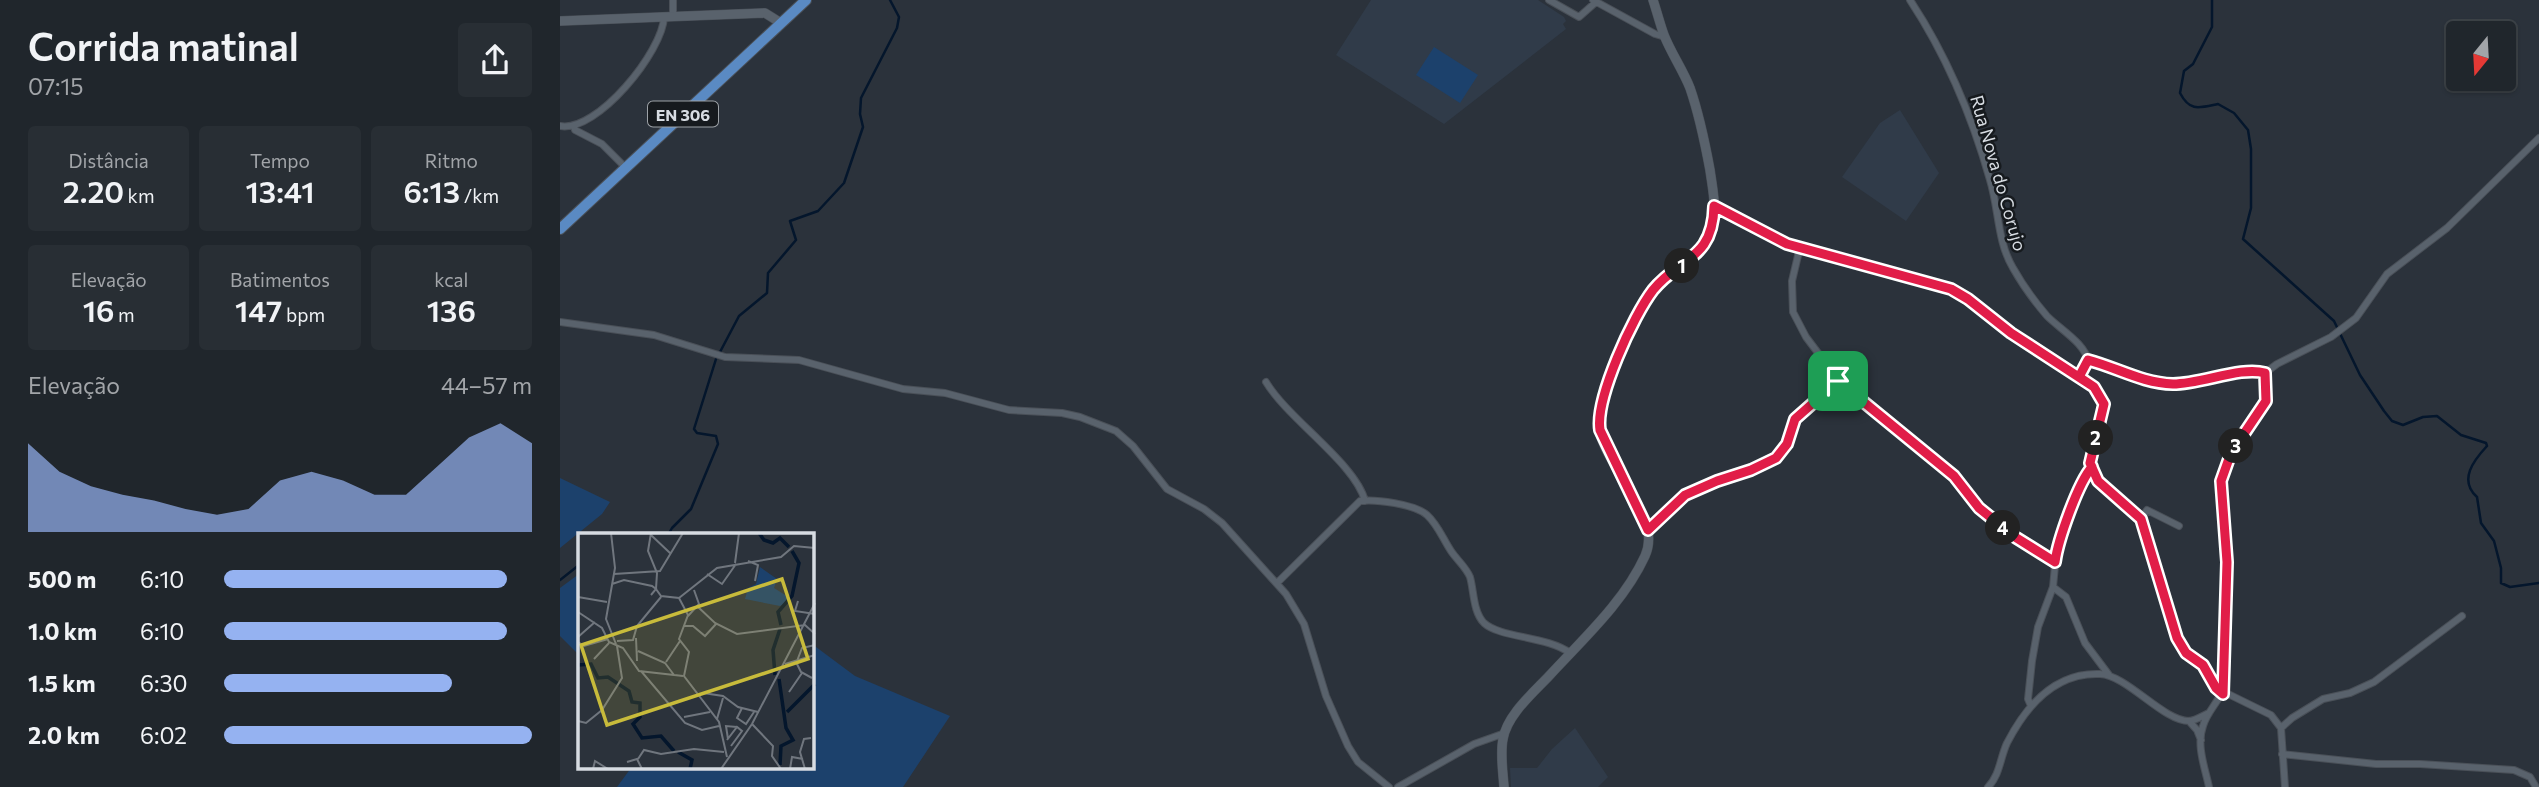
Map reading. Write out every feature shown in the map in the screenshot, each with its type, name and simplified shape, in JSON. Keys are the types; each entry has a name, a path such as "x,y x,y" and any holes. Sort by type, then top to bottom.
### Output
{"main road":[{"name":"EN 306","path":"560,229 806,0"},
{"path":"1504,787 1502,741 1505,733 1524,703 1609,609 1634,575 1646,553 1648,530 1605,445 1598,419 1617,361 1642,308 1660,283 1700,251 1714,220 1706,148 1690,89 1665,37 1653,0"},
{"path":"560,21 765,13 781,23"}],"street":[{"path":"560,126 574,126 585,121 628,88 663,32 673,0"},
{"path":"1549,0 1579,17 1594,1 1665,37"},
{"name":"Rua Nova do Corujo","path":"1910,0 1954,76 1969,115 1991,183 2001,237 2012,267 2045,314 2087,353 2088,360"},
{"path":"574,126 575,130 602,144 625,168"},
{"path":"2079,377 2088,360 2149,382 2161,383 2193,383 2243,371 2265,373 2277,364 2331,337 2356,318 2387,274 2447,228 2539,138"},
{"path":"1714,206 1775,239 1958,292 2011,333 2094,387 2104,404 2090,463 2098,481 2141,519 2177,638 2186,653 2203,665 2216,688 2223,694 2272,715 2281,728 2285,787"},
{"path":"1800,247 1792,281 1793,312 1806,337 1838,381 1954,476 1979,508 2015,537 2055,562"},
{"path":"560,322 654,335 725,357 799,360 904,389 945,393 1009,410 1062,413 1097,422 1116,431 1133,446 1167,489 1204,509 1222,523 1251,558 1277,583 1304,624 1326,696 1348,746 1358,762 1390,787"},
{"path":"2201,740 2203,726 2223,694 2227,562 2221,481 2231,453 2266,401 2265,373"},
{"path":"1648,530 1685,495 1776,458 1787,444 1795,419 1838,381"},
{"path":"1266,382 1299,422 1353,478 1362,489 1365,500"},
{"path":"2031,706 2028,699 2038,626 2053,587 2055,562 2071,511 2086,474 2092,467"},
{"path":"1277,583 1360,501 1372,499 1414,508 1426,514 1469,573 1478,614 1485,624 1504,632 1562,647 1570,653"},
{"path":"2141,519 2147,510 2179,526"},
{"path":"2053,587 2066,597 2085,643 2109,675 2175,716 2189,721 2197,730 2209,787"},
{"path":"2281,728 2312,704 2374,682 2462,616"},
{"path":"1989,787 2006,744 2039,696 2063,680 2078,675 2109,675"},
{"path":"2189,721 2210,713"},
{"path":"1398,787 1474,744 1505,733"},
{"path":"2282,754 2376,764 2514,770 2530,777 2536,787"}],"shaded area":[{"path":"1371,0 1538,0 1564,17 1566,21 1563,24 1566,29 1444,124 1336,55"},
{"path":"1434,47 1478,75 1460,103 1416,75"},
{"path":"1900,110 1939,173 1906,221 1842,177 1880,123"},
{"path":"560,478 610,502 602,514 560,548"},
{"path":"578,575 578,654 560,636 560,588"},
{"path":"814,645 855,676 950,716 903,787 617,787 630,770 814,770"},
{"path":"1575,728 1608,777 1598,787 1511,787 1510,768 1537,768 1552,749"}],"waterway":[{"path":"720,352 739,316 767,293 768,273 796,240 790,221 818,211 844,183 863,127 861,98 897,28 899,17 890,0"},
{"path":"2212,0 2212,27 2193,64 2184,71 2180,93 2191,106 2218,104 2234,113 2248,130 2251,149 2251,208 2243,239 2334,321 2360,375 2392,421 2403,425 2423,417 2437,416 2461,435 2486,443 2487,446 2477,457 2468,477 2471,491 2477,497 2481,523 2494,541 2501,568 2501,583 2510,587 2539,583"},
{"path":"669,533 691,509 718,444 716,436 697,433 694,429 716,359"},
{"path":"560,580 578,566"}],"route":[{"path":"1838,381 1795,419 1787,444 1776,458 1685,495 1648,530 1600,430 1598,419 1601,406 1630,331 1653,290 1700,251 1714,220 1714,206 1787,244 1951,289 2011,333 2094,387 2104,404 2090,463 2092,467 2098,481 2141,519 2177,638 2186,653 2203,665 2216,688 2223,694 2227,562 2221,481 2231,453 2266,401 2265,373 2243,371 2215,379 2173,384 2149,382 2088,360 2089,363 2079,377 2094,387 2104,404 2090,463 2092,467 2086,474 2071,511 2055,562 2015,537 1979,508 1954,476 1838,381"}]}
